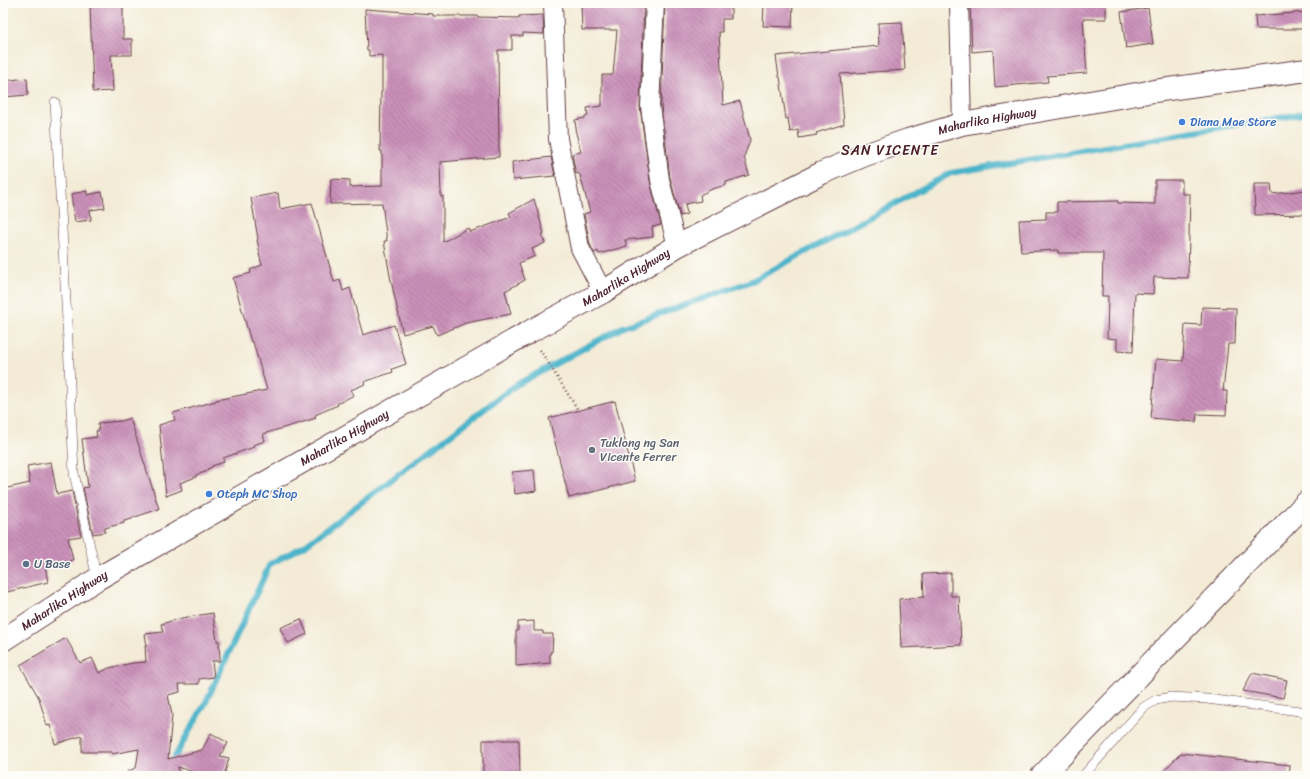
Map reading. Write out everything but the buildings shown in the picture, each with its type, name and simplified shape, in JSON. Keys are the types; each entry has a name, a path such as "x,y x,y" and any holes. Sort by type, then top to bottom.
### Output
{"main road":[{"name":"Maharlika Highway","path":"3,640 97,579 529,332 603,292 677,246 822,173 865,155 962,124 1154,91 1307,70"},
{"path":"1042,776 1307,502"}],"street":[{"path":"554,3 558,139 580,248 603,292"},
{"path":"655,3 650,106 660,180 677,246"},
{"path":"959,3 962,124"}],"lane":[{"path":"55,102 74,474 97,579"},
{"path":"1083,776 1144,707 1156,700 1171,697 1208,699 1307,712"}],"path":[{"path":"542,353 578,410"}],"waterway":[{"path":"164,776 206,702 270,564 304,546 516,385 623,327 752,281 951,173 1307,113"}],"place":[{"name":"Diana Mae Store","path":"1182,122"},
{"name":"Tuklong ng San Vicente Ferrer","path":"592,450"},
{"name":"Oteph MC Shop","path":"209,494"},
{"name":"U Base","path":"26,564"}],"district":[{"name":"SAN VICENTE","path":"890,150"}]}
